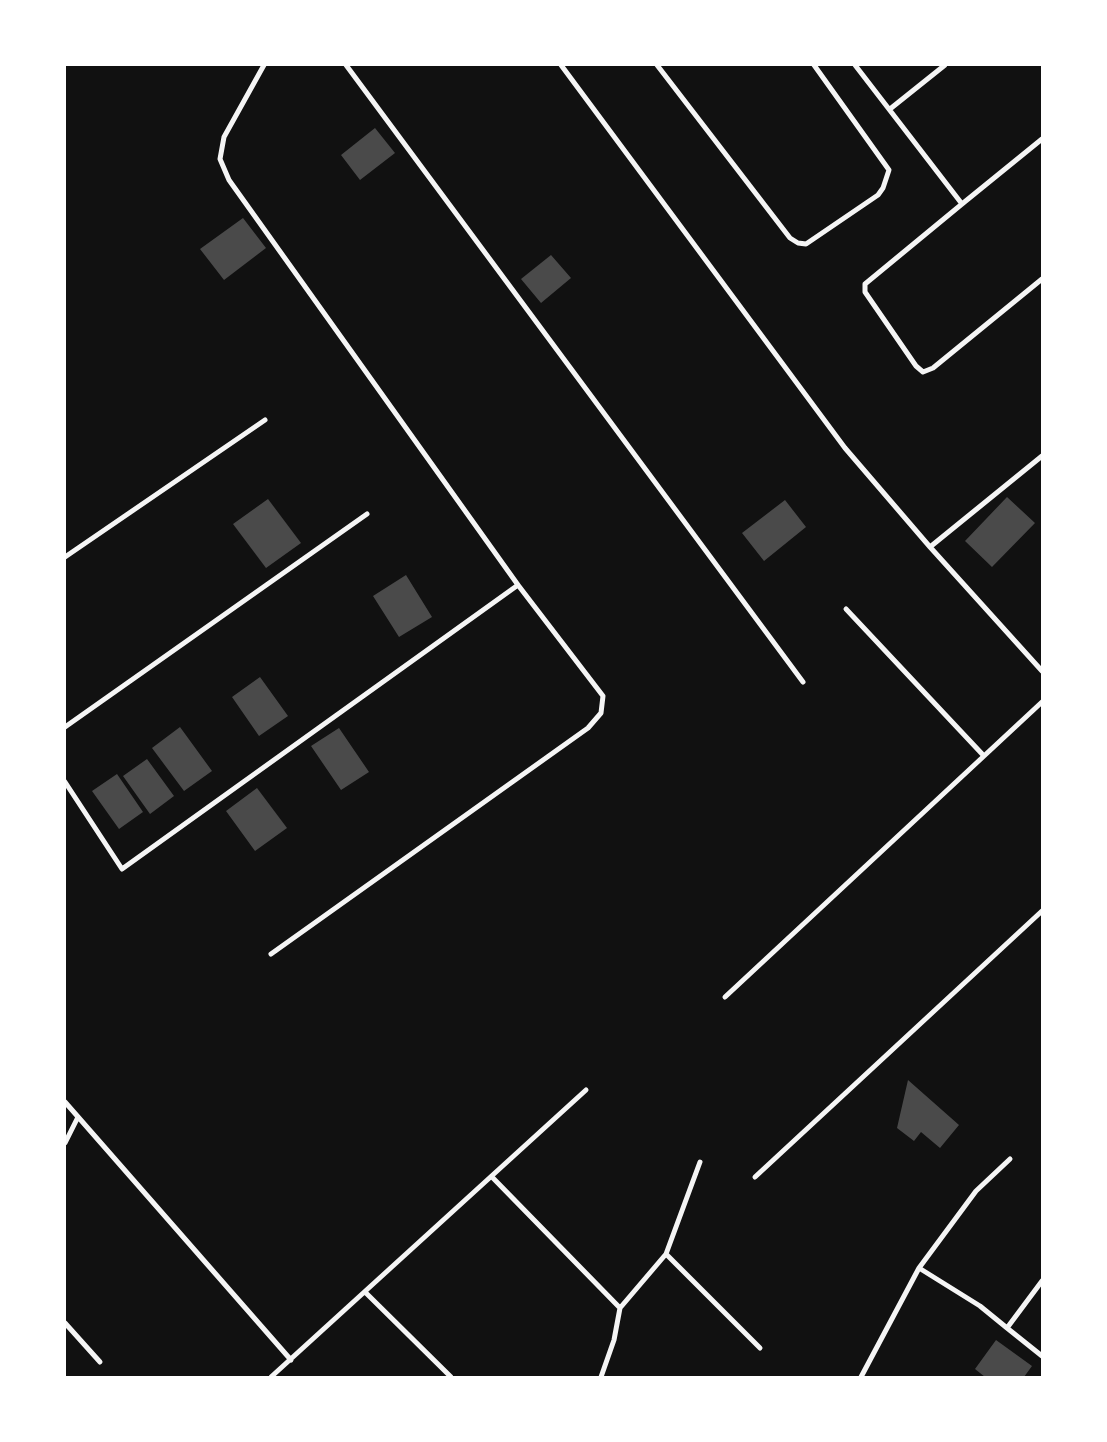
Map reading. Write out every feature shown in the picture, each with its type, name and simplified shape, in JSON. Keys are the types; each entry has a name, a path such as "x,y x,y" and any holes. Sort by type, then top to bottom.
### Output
{"street":[{"path":"264,65 224,137 220,159 229,180 518,584 603,696 600,713 588,728 271,954"},
{"path":"346,65 803,682"},
{"path":"562,65 845,448 930,547 1042,671"},
{"path":"657,65 790,238 798,243 806,244 878,195 883,188 889,170 814,65"},
{"path":"855,65 962,204"},
{"path":"890,110 945,65"},
{"path":"1042,139 865,284 866,292 916,366 923,372 933,368 1042,279"},
{"path":"65,557 265,420"},
{"path":"930,547 1042,456"},
{"path":"65,727 367,514"},
{"path":"65,782 122,869 518,584"},
{"path":"846,609 984,756"},
{"path":"726,997 1042,702"},
{"path":"755,1178 1042,912"},
{"path":"271,1377 366,1293 586,1090"},
{"path":"65,1102 291,1360"},
{"path":"65,1143 78,1117"},
{"path":"861,1377 919,1268 976,1192 1010,1159"},
{"path":"601,1377 614,1340 620,1308 666,1254 700,1162"},
{"path":"492,1176 620,1308"},
{"path":"666,1254 760,1348"},
{"path":"919,1268 980,1306 1042,1356"},
{"path":"1007,1328 1042,1281"},
{"path":"366,1293 451,1377"},
{"path":"65,1323 100,1362"}],"building":[{"path":"375,128 395,153 360,180 341,155"},
{"path":"243,218 266,248 224,280 200,249"},
{"path":"551,255 571,278 541,303 521,279"},
{"path":"1007,497 1035,523 992,567 965,541"},
{"path":"268,499 301,543 266,568 233,524"},
{"path":"785,500 806,527 764,561 742,533"},
{"path":"406,575 432,617 399,637 373,596"},
{"path":"260,677 288,716 259,736 232,697"},
{"path":"180,727 212,771 184,791 152,748"},
{"path":"339,728 369,772 341,790 311,746"},
{"path":"147,759 174,796 150,814 123,776"},
{"path":"117,774 143,812 119,829 92,791"},
{"path":"257,788 287,828 255,851 226,811"},
{"path":"908,1080 959,1125 940,1148 921,1132 914,1141 897,1128"},
{"path":"996,1340 1032,1366 1024,1377 985,1377 975,1369"}]}
